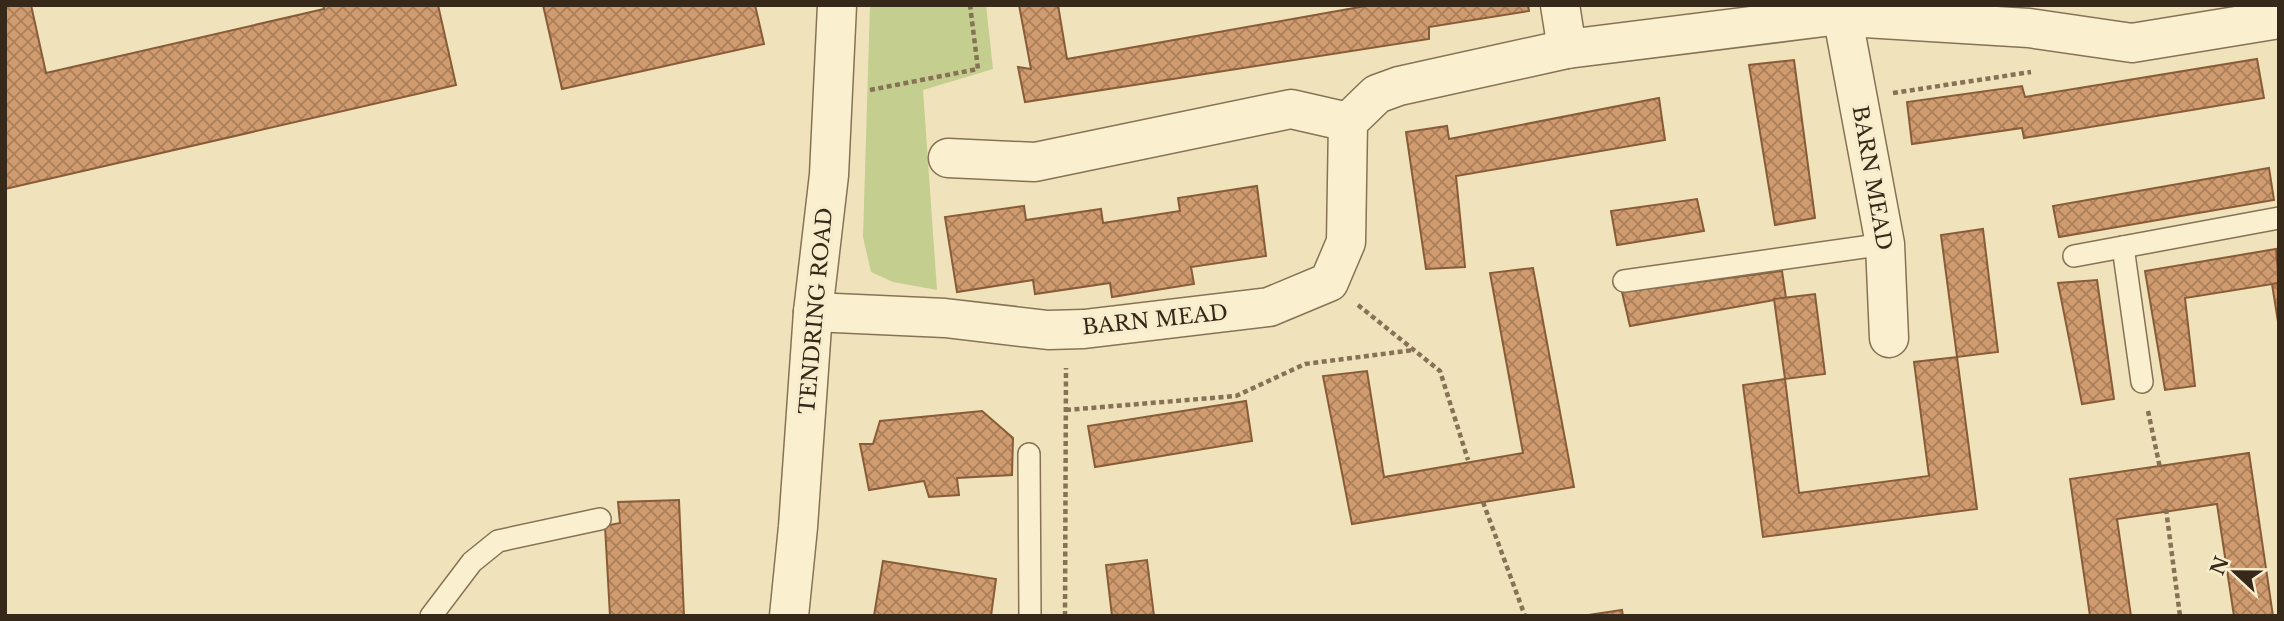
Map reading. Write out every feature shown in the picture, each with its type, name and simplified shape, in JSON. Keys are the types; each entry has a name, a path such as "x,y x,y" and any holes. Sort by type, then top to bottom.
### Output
{"street":[{"name":"TENDRING ROAD","path":"789,616 813,312 829,175 837,5"},
{"path":"1560,5 1567,49"},
{"path":"1329,282 1346,242 1348,122 1377,94 1399,86 1567,49 1832,16 1843,19 2031,17 2133,43 2279,19"},
{"name":"BARN MEAD","path":"1843,19 1885,244 1889,338"},
{"path":"948,158 1035,162 1291,109 1348,122"},
{"name":"BARN MEAD","path":"813,312 945,318 1048,330 1066,329 1269,307 1329,282"}],"lane":[{"path":"2074,256 2279,218"},
{"path":"1624,281 1885,244"},
{"path":"2123,247 2142,382"},
{"path":"1029,453 1030,616"},
{"path":"431,616 472,562 498,541 600,519"}],"path":[{"path":"832,97 978,69 971,5"},
{"path":"1858,99 2031,72"},
{"path":"1329,282 1440,371 1468,460"},
{"path":"1065,616 1066,329"},
{"path":"1066,410 1236,396 1305,364 1414,350"},
{"path":"2142,382 2160,468"},
{"path":"1483,502 1525,616"},
{"path":"2166,509 2180,616"}],"green space":[{"path":"870,5 986,5 993,69 923,90 937,290 893,282 871,272 863,237"}],"building":[{"path":"5,5 31,5 46,73 324,9 323,5 438,5 456,85 5,189"},
{"path":"543,5 755,5 764,44 562,89"},
{"path":"1019,5 1058,5 1067,59 1371,5 1528,5 1529,11 1429,27 1429,39 1025,102 1018,67 1031,69"},
{"path":"2257,59 2264,98 2024,138 2022,128 1912,144 1907,102 2022,86 2025,97"},
{"path":"1794,60 1815,218 1775,225 1749,65"},
{"path":"1659,98 1665,140 1456,176 1465,267 1426,269 1406,132 1447,126 1449,139"},
{"path":"2269,168 2274,200 2059,237 2053,206"},
{"path":"1257,186 1266,256 1191,267 1194,284 1112,297 1110,283 1035,294 1033,280 957,292 945,217 1024,206 1026,220 1101,209 1103,223 1180,211 1178,198"},
{"path":"1697,199 1704,231 1617,245 1611,211"},
{"path":"1983,229 1998,352 1957,357 1941,235"},
{"path":"2276,249 2279,283 2185,298 2195,386 2165,390 2145,271"},
{"path":"1533,268 1574,487 1352,524 1323,376 1367,371 1384,477 1523,453 1490,273"},
{"path":"1782,271 1786,298 1630,326 1622,292"},
{"path":"2097,280 2114,399 2082,404 2058,283"},
{"path":"2279,283 2279,328 2272,284"},
{"path":"1815,294 1825,374 1785,379 1774,299"},
{"path":"1957,357 1977,509 1763,537 1743,385 1785,379 1799,493 1929,476 1914,362"},
{"path":"1246,401 1252,441 1095,467 1088,426"},
{"path":"982,411 1013,438 1012,475 957,478 959,495 929,497 924,481 869,490 860,444 873,444 880,421"},
{"path":"2249,453 2273,616 2234,616 2217,504 2117,519 2131,616 2090,616 2070,479"},
{"path":"679,500 684,616 610,616 605,526 620,523 618,502"},
{"path":"1147,560 1154,616 1112,616 1106,565"},
{"path":"883,561 996,579 991,616 874,616"},
{"path":"1622,610 1623,616 1582,616"}]}
